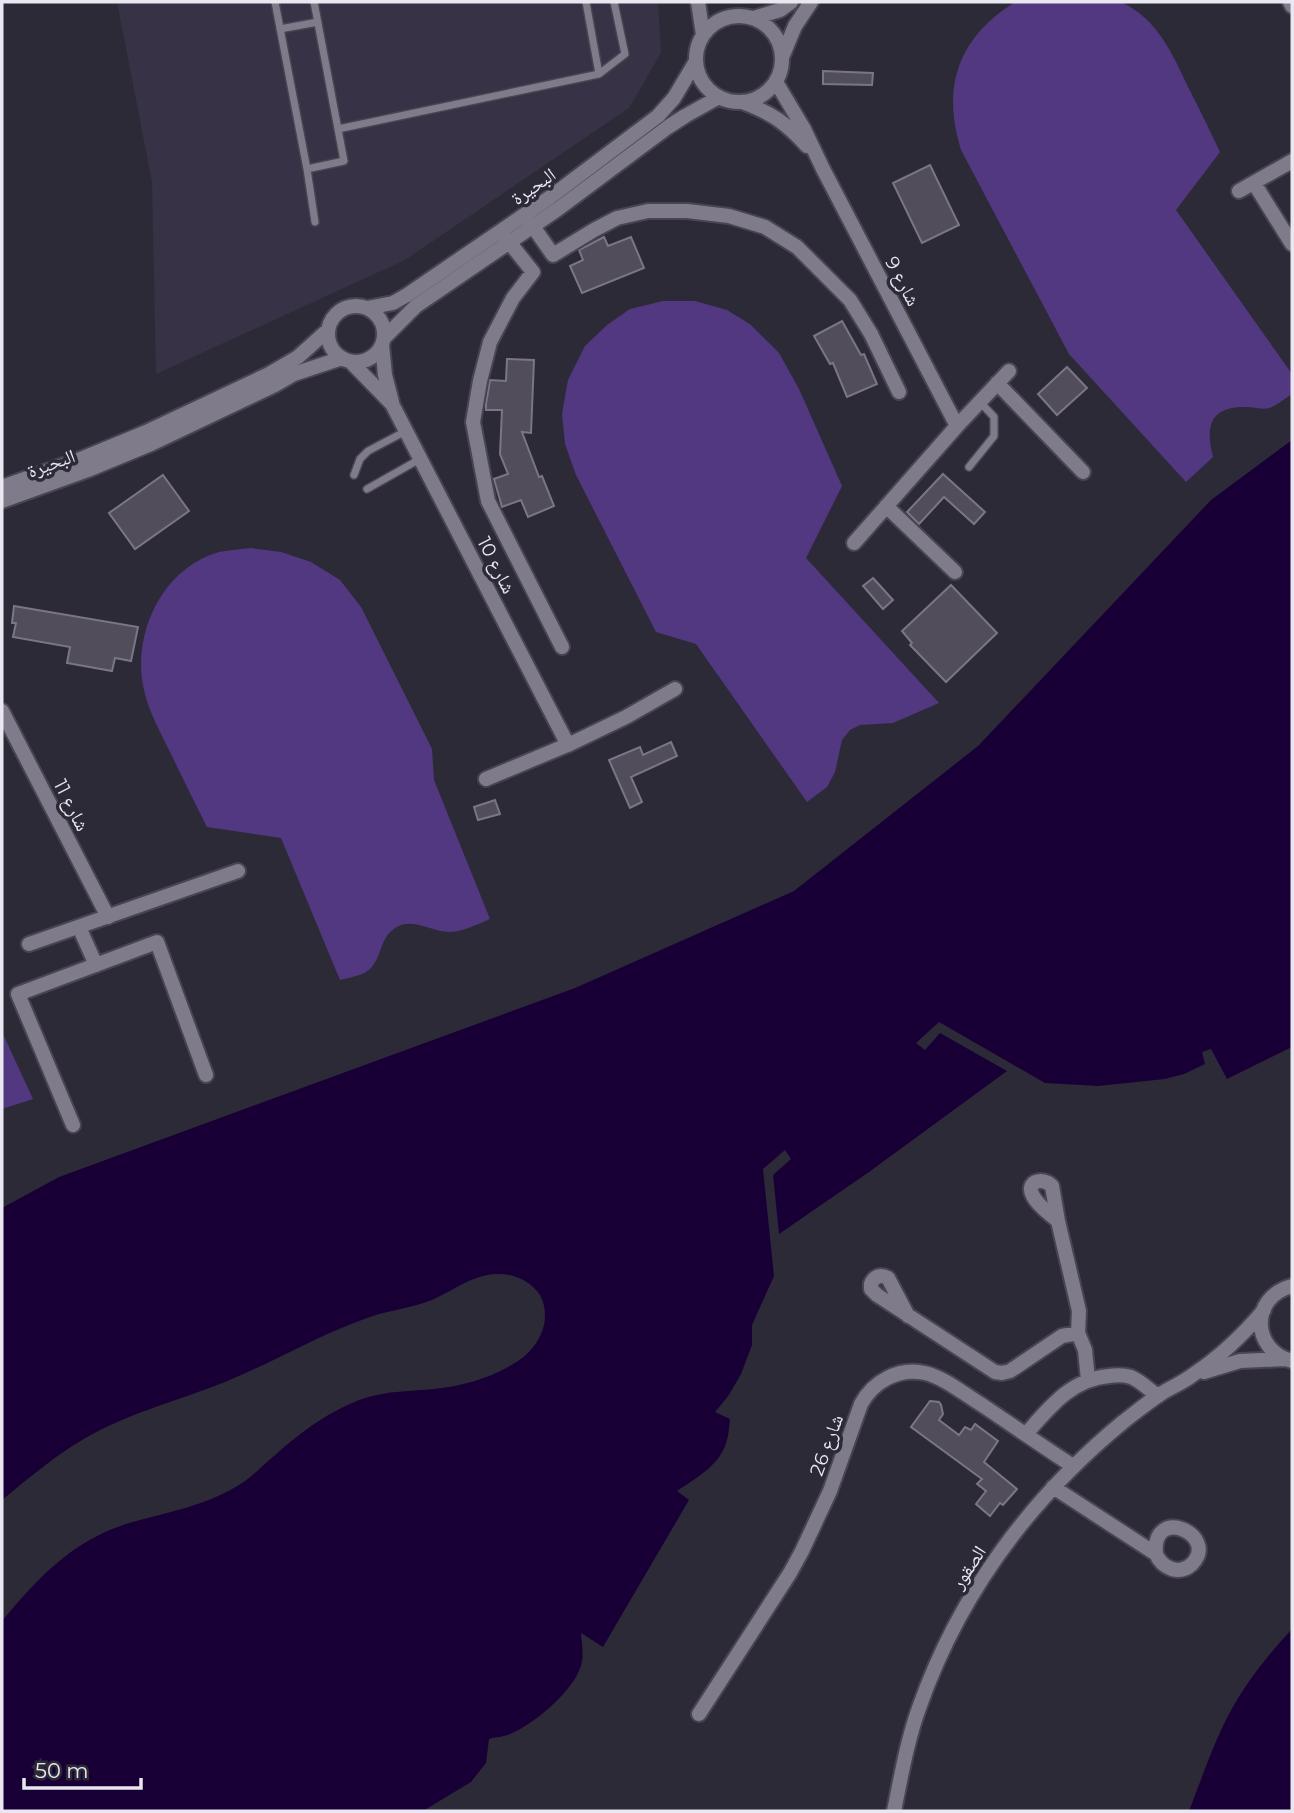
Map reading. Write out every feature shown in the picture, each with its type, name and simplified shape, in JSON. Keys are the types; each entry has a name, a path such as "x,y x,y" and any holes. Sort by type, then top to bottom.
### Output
{"street":[{"path":"698,2 703,35"},
{"path":"735,2 748,17 761,22 774,32 783,55"},
{"path":"791,2 780,10 748,17 731,16 710,26 698,47 696,61 701,79 709,90 730,101 742,102 761,96 776,82 795,26 811,2"},
{"name":"البحيرة","path":"529,221 590,168 658,116 674,98 696,61"},
{"name":"شارع 9","path":"776,82 804,129 957,426"},
{"name":"البحيرة","path":"367,308 393,303 505,237 668,127 719,97"},
{"name":"شارع 9","path":"742,102 787,125 816,155"},
{"path":"1239,191 1292,161"},
{"path":"1254,183 1292,244"},
{"path":"562,647 488,501 473,422 490,342 513,298 533,272 553,255 617,218 649,211 687,211 729,216 765,227 797,247 850,300 871,334 899,392"},
{"path":"529,221 553,255"},
{"path":"505,237 533,272"},
{"name":"البحيرة","path":"383,341 416,306 505,237"},
{"path":"344,308 367,308 381,320 384,328 383,341 375,355 368,359 347,360 336,353 328,338 333,317 344,308"},
{"name":"البحيرة","path":"2,488 146,432 270,374 298,357 328,330"},
{"name":"شارع 10","path":"383,341 385,375 392,404 568,745"},
{"name":"البحيرة","path":"2,501 151,444 294,374 347,360"},
{"name":"شارع 10","path":"347,360 392,404"},
{"path":"854,543 1009,371"},
{"path":"998,383 1083,472"},
{"path":"886,506 955,572"},
{"path":"486,779 568,745 675,689"},
{"name":"شارع 11","path":"2,711 108,917"},
{"path":"29,944 238,871"},
{"path":"79,927 96,965"},
{"path":"73,1125 18,994 157,942 206,1075"},
{"path":"1058,1222 1079,1311 1078,1333 1085,1350 1088,1380"},
{"name":"الصقور","path":"894,1811 918,1710 936,1662 965,1606 998,1555 1036,1505 1073,1466 1138,1410 1192,1376 1236,1341 1264,1310 1273,1295 1292,1286"},
{"path":"1264,1310 1262,1335 1271,1350 1289,1360"},
{"path":"908,1316 995,1372 1002,1373 1010,1371 1062,1336 1078,1333"},
{"name":"الصقور","path":"1192,1376 1240,1361 1289,1360"},
{"name":"شارع 26","path":"699,1714 790,1573 830,1491 861,1404 865,1396 880,1382 902,1373 923,1372 934,1376 1073,1466"},
{"path":"1026,1434 1065,1392 1088,1380 1111,1376 1129,1377 1157,1396"},
{"path":"1053,1487 1156,1555"}],"lane":[{"path":"275,2 315,222"},
{"path":"307,169 344,161 314,2"},
{"path":"586,2 599,74"},
{"path":"338,129 599,74 625,54 614,2"},
{"path":"281,29 318,22"},
{"path":"969,467 994,436 994,417 980,402"},
{"path":"354,475 360,459 368,452 406,431"},
{"path":"367,489 421,458"}],"shaded area":[{"path":"117,2 658,2 661,53 629,108 405,260 156,374 152,182"},
{"path":"1015,2 1121,2 1134,9 1163,39 1220,152 1176,210 1292,374 1292,394 1269,408 1235,408 1218,414 1210,427 1213,457 1186,482 1069,354 961,150 954,122 953,99 959,66 975,37 986,24"},
{"path":"663,301 695,301 727,310 751,325 779,353 799,389 842,486 806,558 939,703 893,723 860,725 850,730 842,740 835,772 827,787 807,802 696,644 656,632 576,475 565,444 562,414 568,380 585,346 607,325 630,309"},
{"path":"1292,440 1292,1047 1227,1079 1211,1049 1202,1052 1205,1064 1165,1079 1098,1086 1045,1083 939,1022 916,1043 925,1050 940,1033 1007,1071 779,1234 773,1175 791,1159 785,1150 763,1169 774,1276 752,1325 752,1345 741,1374 715,1412 730,1419 723,1451 706,1471 677,1491 689,1500 603,1647 581,1633 581,1666 567,1689 529,1724 508,1735 489,1739 486,1763 471,1782 423,1811 2,1811 2,1621 42,1576 72,1551 107,1531 172,1512 231,1490 305,1430 352,1403 382,1394 456,1386 509,1367 526,1355 538,1341 545,1314 540,1295 527,1282 502,1274 479,1277 432,1300 351,1324 225,1382 105,1428 55,1458 2,1500 2,1208 59,1177 575,988 794,891 978,746 1211,500"},
{"path":"251,548 281,552 311,562 340,580 361,607 432,749 434,780 490,919 454,932 413,924 401,925 388,935 372,967 363,973 340,980 281,838 207,827 149,707 141,669 142,647 155,606 181,573 199,560 219,552"},
{"path":"2,1032 33,1099 2,1109"},
{"path":"1292,1629 1292,1811 1189,1811 1214,1747 1237,1700 1272,1651"}],"building":[{"path":"823,71 873,73 872,85 823,84"},
{"path":"930,165 959,225 922,243 893,183"},
{"path":"604,237 608,246 631,237 644,268 582,293 570,266 583,260 579,250"},
{"path":"842,321 861,355 864,354 877,384 847,397 833,363 830,364 814,336"},
{"path":"507,359 534,360 531,433 522,432 539,477 542,476 554,506 528,517 521,500 502,507 494,479 508,474 500,454 502,410 486,410 486,404 490,380 506,381"},
{"path":"1067,367 1087,388 1057,415 1038,394"},
{"path":"943,474 985,512 974,524 944,497 919,524 907,512"},
{"path":"163,475 189,511 135,549 109,513"},
{"path":"873,578 893,600 883,609 863,586"},
{"path":"951,585 997,633 946,682 910,645 912,643 902,631"},
{"path":"14,606 138,627 131,661 115,658 112,671 67,663 70,647 13,637 16,623 12,623"},
{"path":"671,742 677,756 631,777 642,802 630,808 609,760 640,747 643,755"},
{"path":"495,800 500,814 478,820 474,807"},
{"path":"930,1401 939,1402 943,1414 939,1420 959,1435 965,1427 971,1430 975,1424 998,1441 984,1462 1017,1489 1003,1505 1000,1503 990,1516 976,1504 986,1491 977,1484 982,1479 911,1427"}]}
